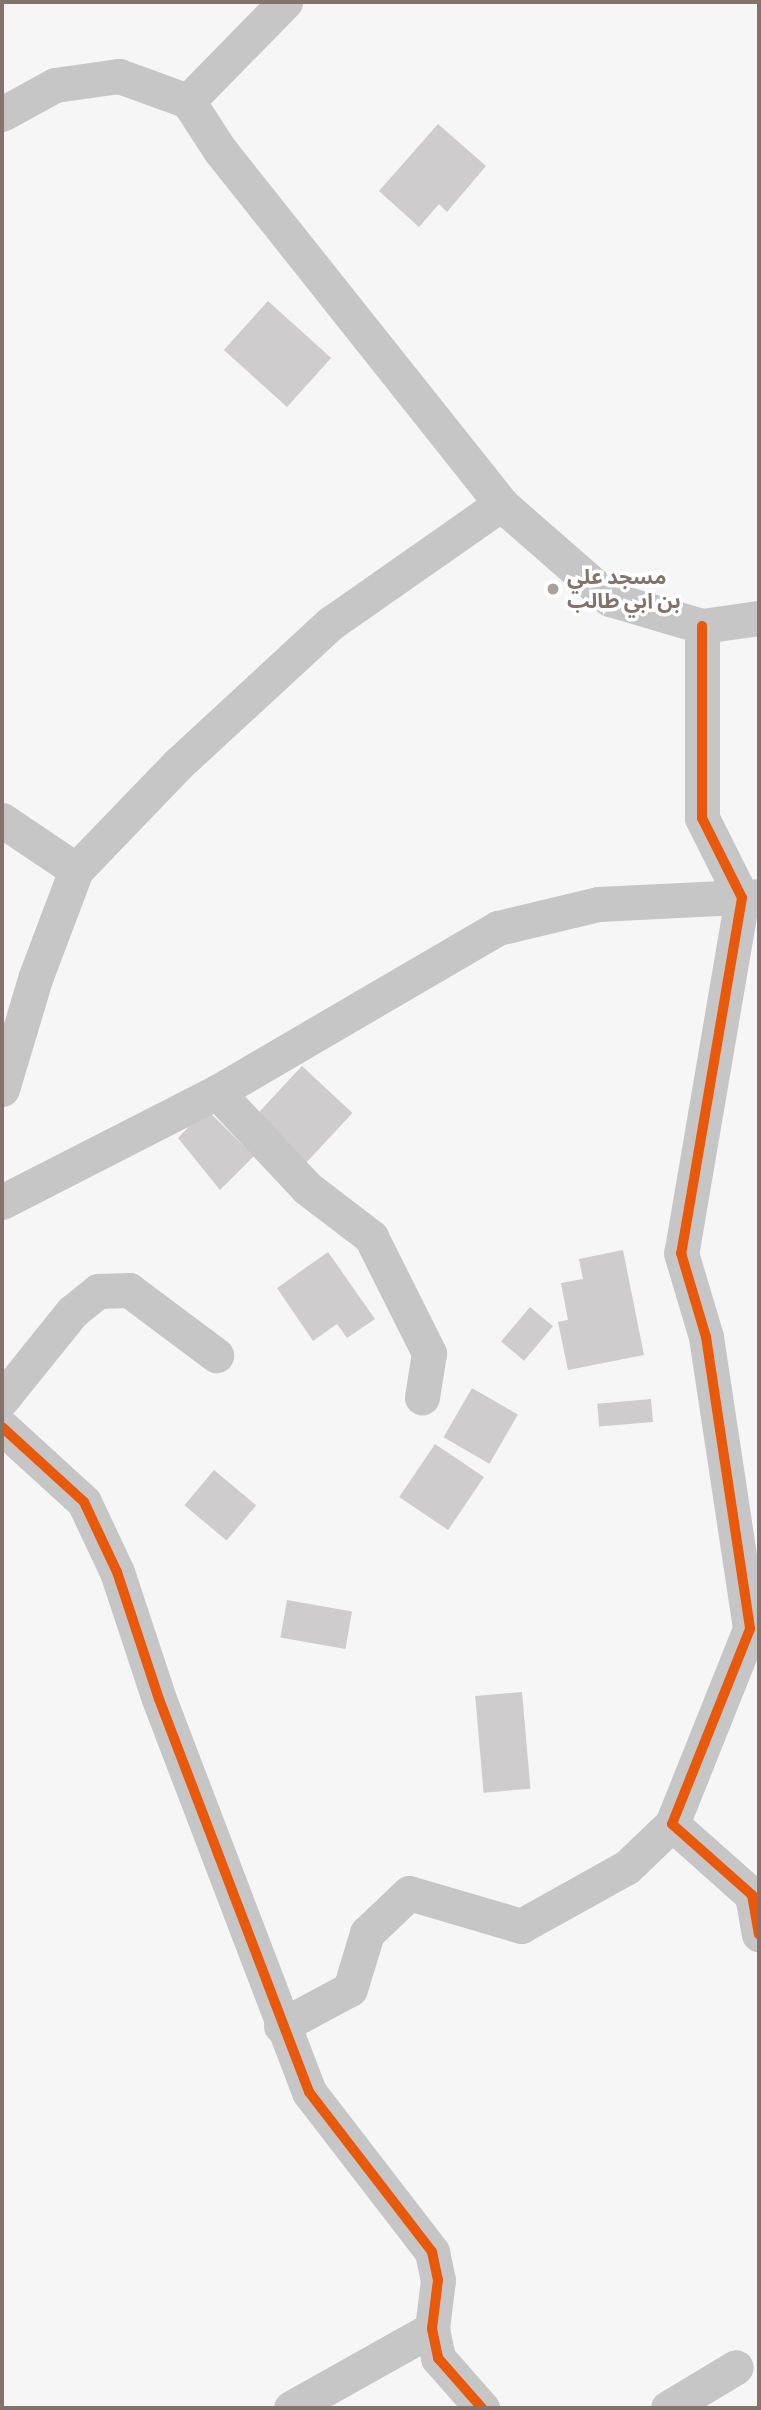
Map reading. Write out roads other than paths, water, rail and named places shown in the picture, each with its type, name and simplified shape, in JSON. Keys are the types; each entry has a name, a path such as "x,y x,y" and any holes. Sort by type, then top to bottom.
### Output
{"street":[{"path":"188,101 285,2"},
{"path":"2,114 55,85 119,76 188,101 219,149 501,504 610,599 702,626 759,618"},
{"path":"2,1089 36,976 76,870 178,764 331,623 501,504"},
{"path":"281,2026 350,1989 367,1933 409,1893 520,1926 627,1867 672,1824 750,1629 706,1337 681,1252 751,897 702,818 702,626"},
{"path":"2,820 76,870"},
{"path":"2,1202 217,1092 498,928 598,904 751,897"},
{"path":"217,1092 307,1188 370,1237 429,1353 422,1397"},
{"path":"2,1399 72,1312 98,1291 130,1290 216,1355"},
{"path":"2,1427 84,1502 117,1572 159,1699 281,2026 309,2092 432,2252 438,2280 432,2329 438,2358 482,2408"},
{"path":"672,1824 756,1892 759,1934"},
{"path":"291,2408 432,2329"},
{"path":"668,2408 736,2367"}],"place":[{"name":"مسجد علي بن ابي طالب","path":"553,589"}]}
